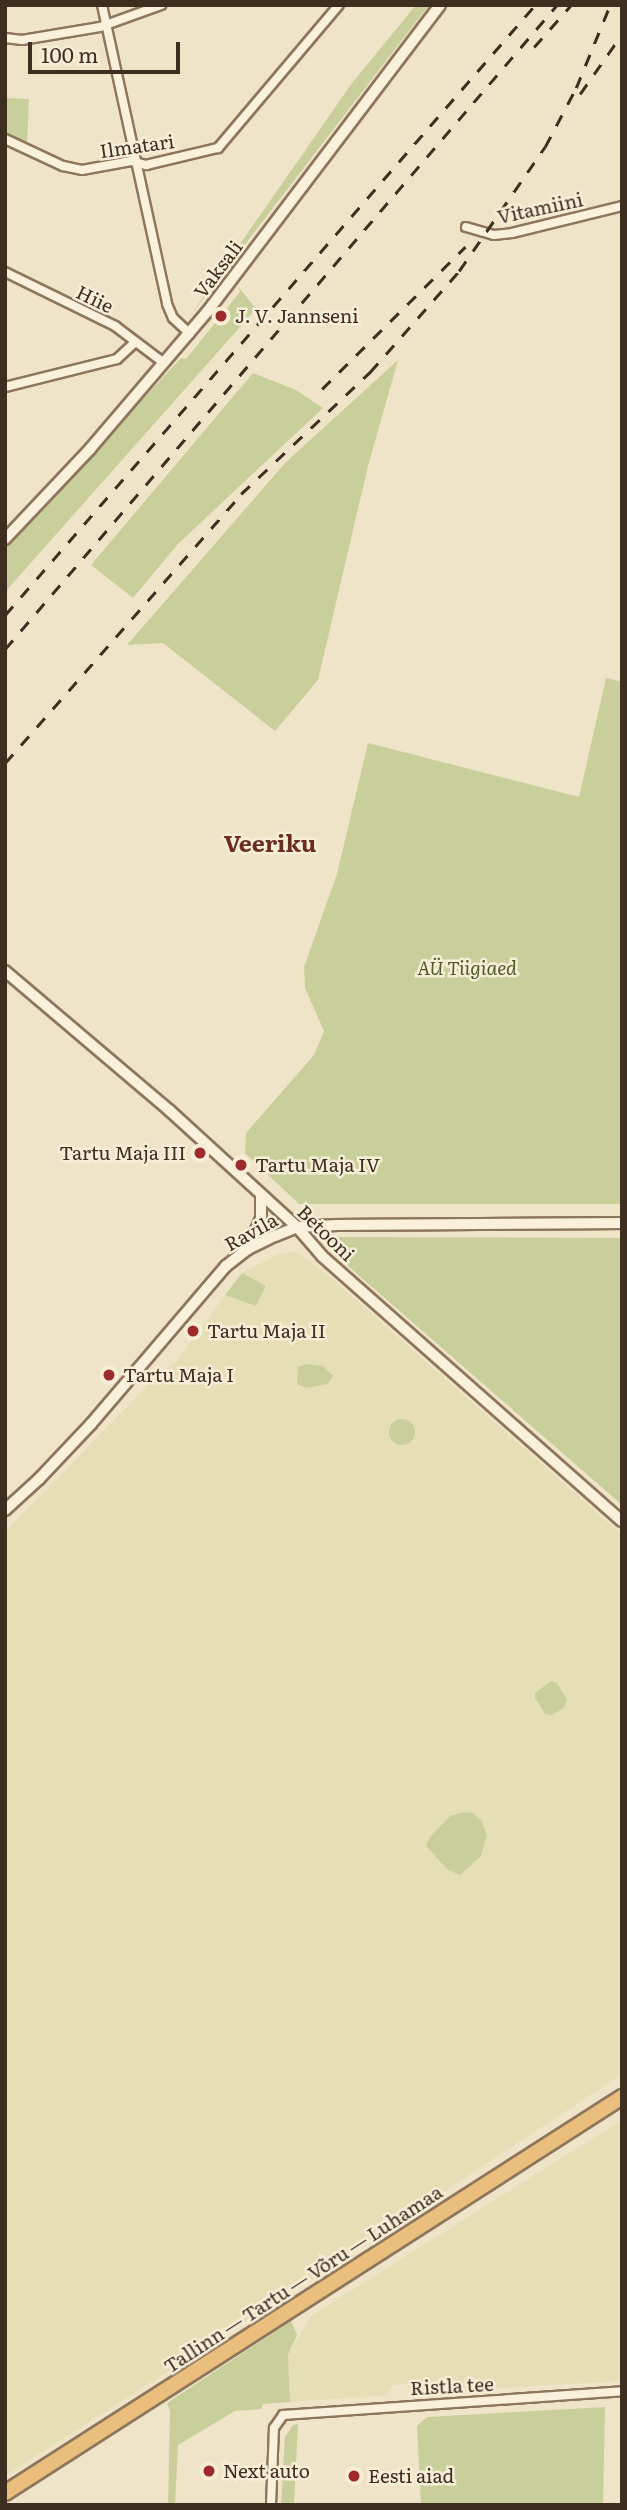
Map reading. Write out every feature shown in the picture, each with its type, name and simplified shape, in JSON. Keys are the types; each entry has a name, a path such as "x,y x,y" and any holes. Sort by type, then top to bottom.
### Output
{"highway":[{"name":"Tallinn — Tartu — Võru — Luhamaa","path":"5,2493 622,2098"}],"street":[{"path":"102,5 169,311 190,334"},
{"path":"5,38 22,40 107,25 161,5"},
{"name":"Ilmatari","path":"5,139 72,169 136,162 146,164 219,148 339,5"},
{"name":"Vaksali","path":"5,539 90,449 190,334 440,5"},
{"name":"Vitamiini","path":"466,227 494,235 512,233 622,206"},
{"name":"Hiie","path":"5,272 115,326 164,363"},
{"path":"5,387 117,359 135,342"},
{"name":"Betooni","path":"5,971 169,1110 297,1227 322,1256 622,1521"},
{"path":"248,1249 261,1219 261,1195"},
{"name":"Ravila","path":"5,1510 39,1479 96,1418 226,1266 248,1249 297,1227 622,1223"},
{"name":"Ristla tee","path":"271,2505 274,2428 283,2415 622,2390"}],"shaded area":[{"path":"291,1252 302,1255 329,1276 622,1535 622,2074 350,2254 5,2476 5,1532 157,1376 176,1362 225,1295 256,1306 266,1286 242,1273 278,1254","holes":["463,1812 473,1813 482,1821 487,1835 430,1837 450,1816"]},
{"path":"622,2120 622,2381 413,2393 406,2384 392,2385 388,2395 290,2402 288,2355 311,2316"}],"green space":[{"path":"416,5 429,5 190,316 352,83"},
{"path":"5,98 29,99 27,143 5,133"},
{"path":"238,286 256,309 5,592 5,547 181,358 186,359 240,292"},
{"path":"398,360 368,466 318,680 275,731 163,643 127,645 286,462"},
{"path":"253,373 296,390 323,408 178,544 133,598 91,565"},
{"name":"AÜ Tiigiaed","path":"606,678 622,682 622,1204 299,1204 245,1153 246,1133 314,1055 324,1031 305,988 304,967 337,874 368,743 579,797"},
{"path":"334,1237 622,1238 622,1505 333,1253 329,1241"},
{"path":"242,1273 266,1286 256,1306 225,1295"},
{"path":"307,1364 323,1366 333,1376 328,1384 306,1388 297,1384 298,1367"},
{"path":"402,1419 411,1423 415,1432 411,1441 402,1445 393,1441 389,1432 393,1423"},
{"path":"551,1681 557,1683 567,1700 564,1708 552,1715 545,1714 535,1698 535,1693"},
{"path":"463,1812 473,1813 482,1821 487,1835 481,1856 460,1875 448,1870 426,1846 430,1837 450,1816"},
{"path":"291,2321 297,2335 288,2355 290,2402 263,2404 261,2409 235,2411 178,2445 175,2505 168,2505 170,2411 167,2403"},
{"path":"605,2407 603,2505 421,2505 417,2426 427,2417"},
{"path":"298,2424 294,2505 281,2505 285,2437 293,2425"}],"railway":[{"path":"5,615 535,5"},
{"path":"5,649 557,5"},
{"path":"534,47 571,5"},
{"path":"5,763 241,494 370,372 459,271 545,147 576,88 610,5"},
{"path":"580,94 622,34"},
{"path":"322,389 465,247"}],"place":[{"name":"J. V. Jannseni","path":"221,316"},
{"name":"Tartu Maja III","path":"200,1153"},
{"name":"Tartu Maja IV","path":"241,1165"},
{"name":"Tartu Maja II","path":"193,1331"},
{"name":"Tartu Maja I","path":"109,1375"},
{"name":"Next auto","path":"209,2471"},
{"name":"Eesti aiad","path":"354,2476"}],"district":[{"name":"Veeriku","path":"270,842"}]}
